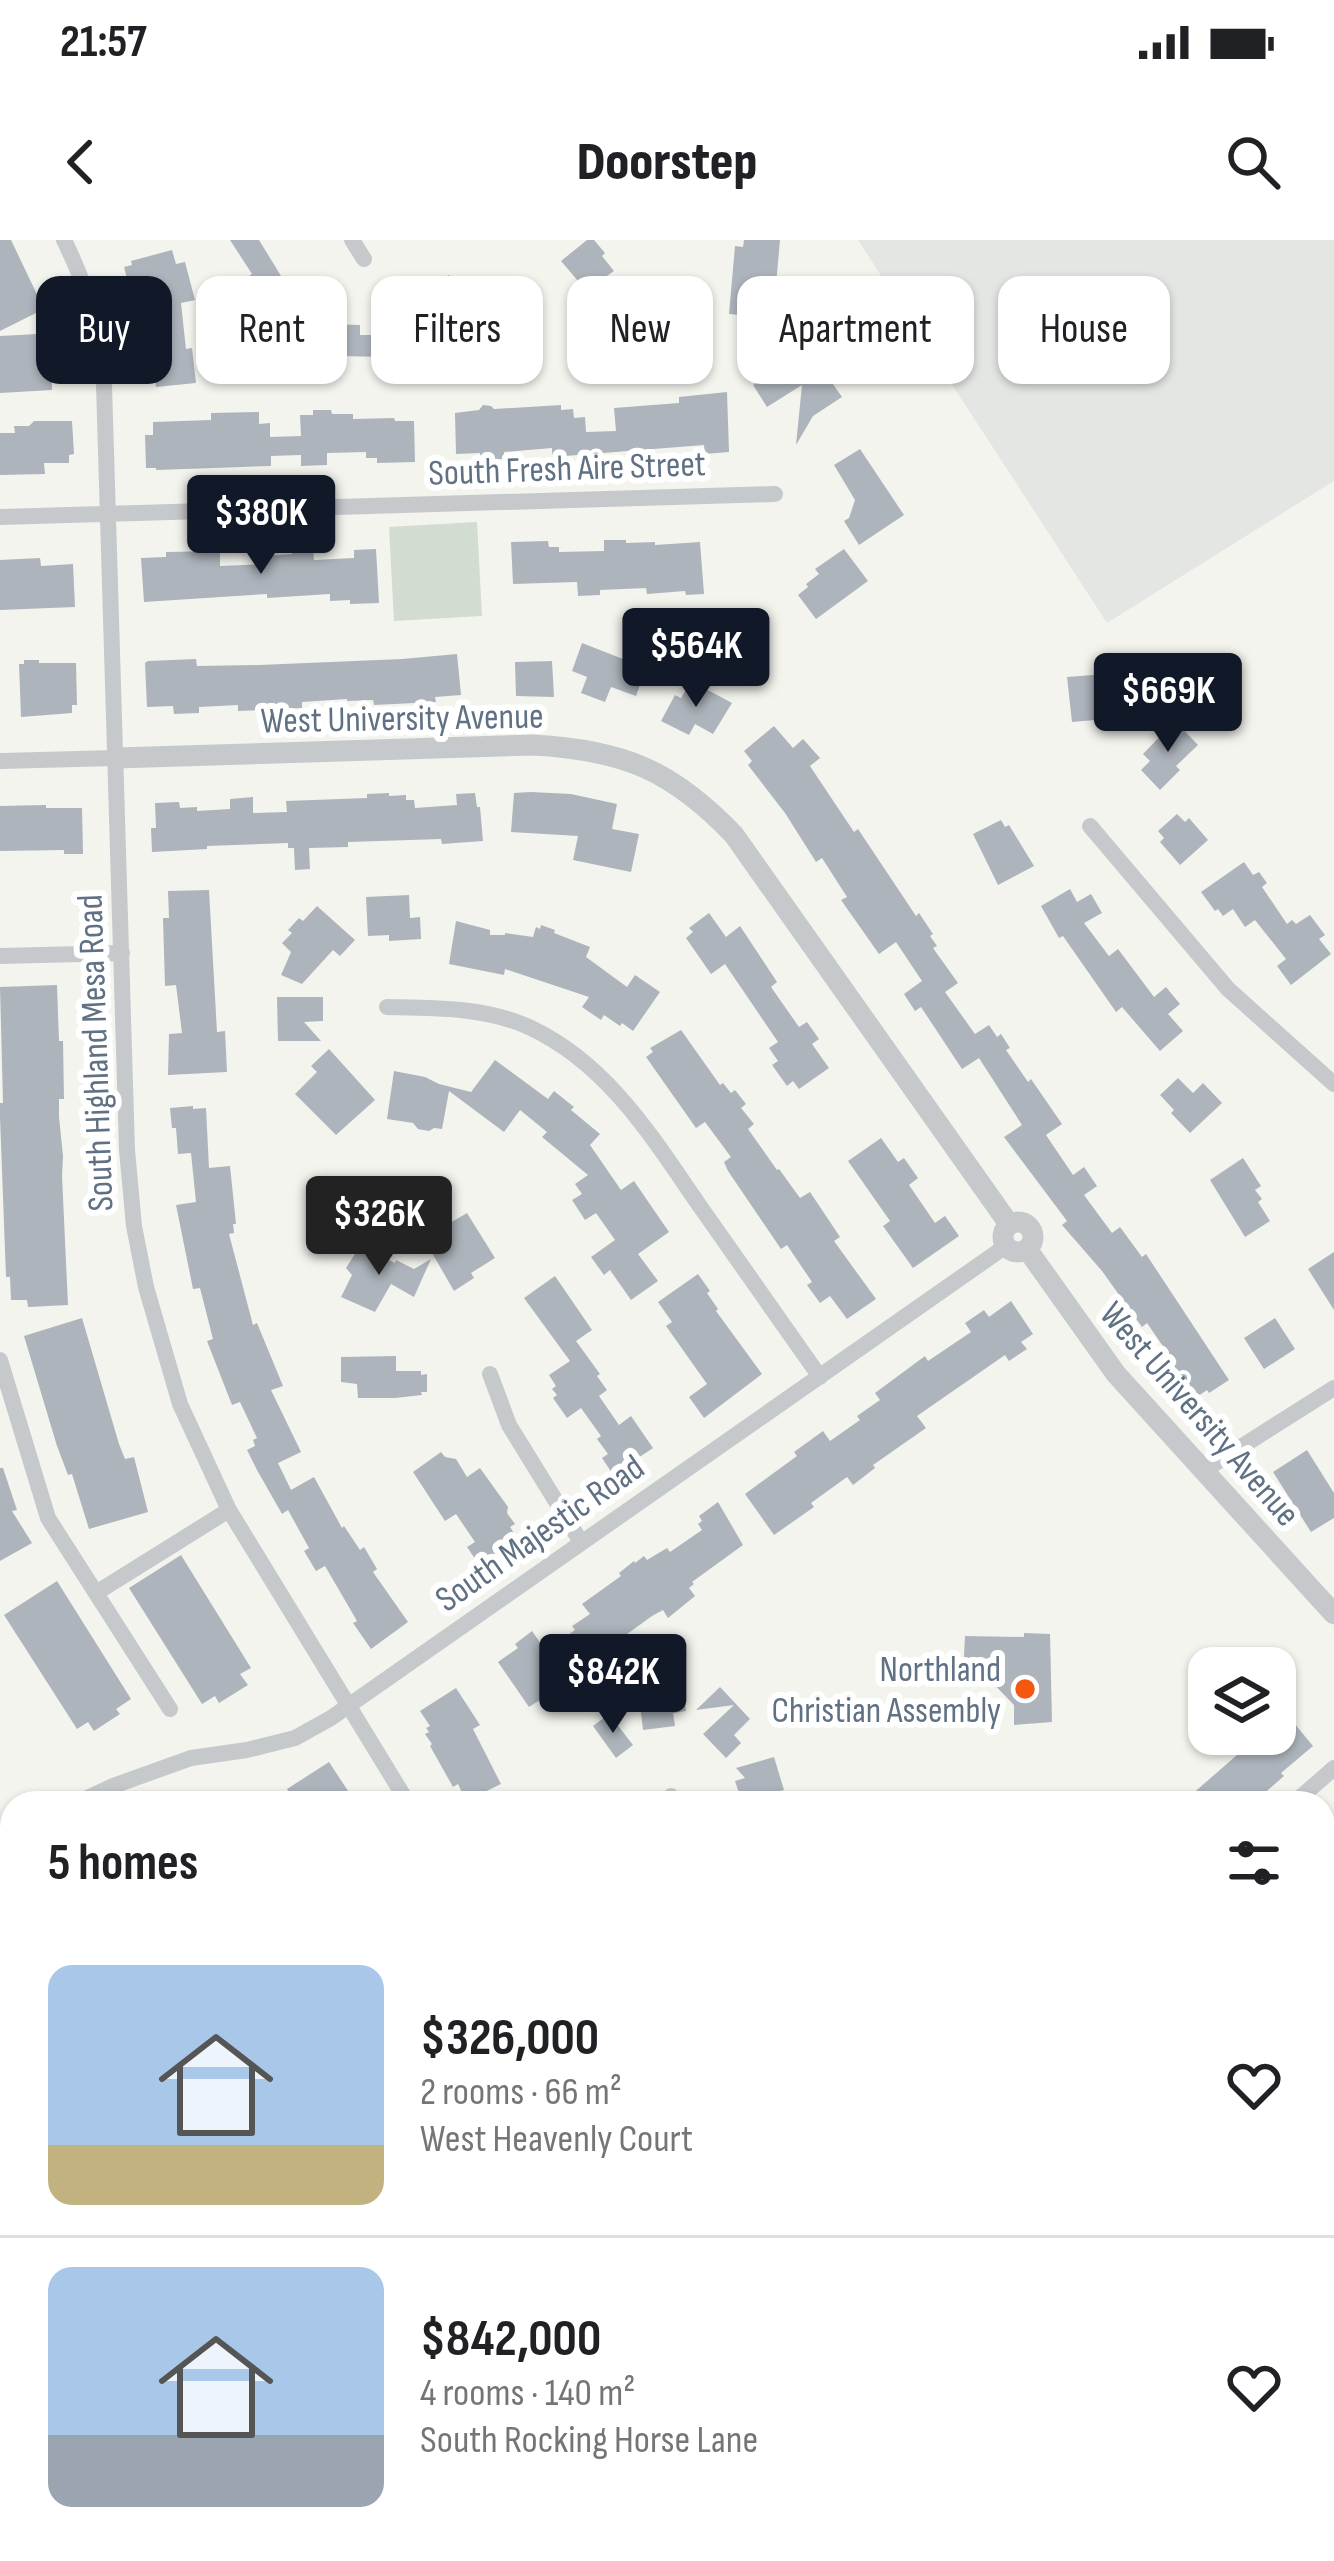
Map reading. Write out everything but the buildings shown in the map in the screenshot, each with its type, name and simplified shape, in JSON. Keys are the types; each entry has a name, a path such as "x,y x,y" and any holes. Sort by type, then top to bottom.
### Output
{"street":[{"name":"South Highland Mesa Road","path":"64,240 85,283 103,352 127,1150 146,1287 180,1404 229,1510 401,1791"},
{"path":"352,240 364,260"},
{"name":"South Fresh Aire Street","path":"0,517 776,494"},
{"name":"West University Avenue","path":"0,761 534,745 608,754 659,773 713,813 746,850 1014,1240 1116,1374 1334,1614"},
{"path":"1090,826 1228,989 1334,1084"},
{"path":"0,956 122,953"},
{"path":"387,1007 443,1008 494,1016 529,1027 583,1060 634,1112 820,1377"},
{"name":"South Majestic Road","path":"125,1791 191,1758 295,1738 350,1706 1014,1240"},
{"path":"0,1360 48,1519 170,1709"},
{"path":"490,1374 509,1425 581,1542"},
{"path":"1204,1472 1334,1388"},
{"path":"96,1593 229,1510"},
{"path":"1308,1791 1334,1768"}],"shaded area":[{"path":"858,240 1334,240 1334,481 1107,623 952,384 974,384 974,276 881,276"},
{"path":"477,522 482,616 394,621 389,527"}],"place":[{"name":"Northland Christian Assembly","path":"1025,1689"}]}
